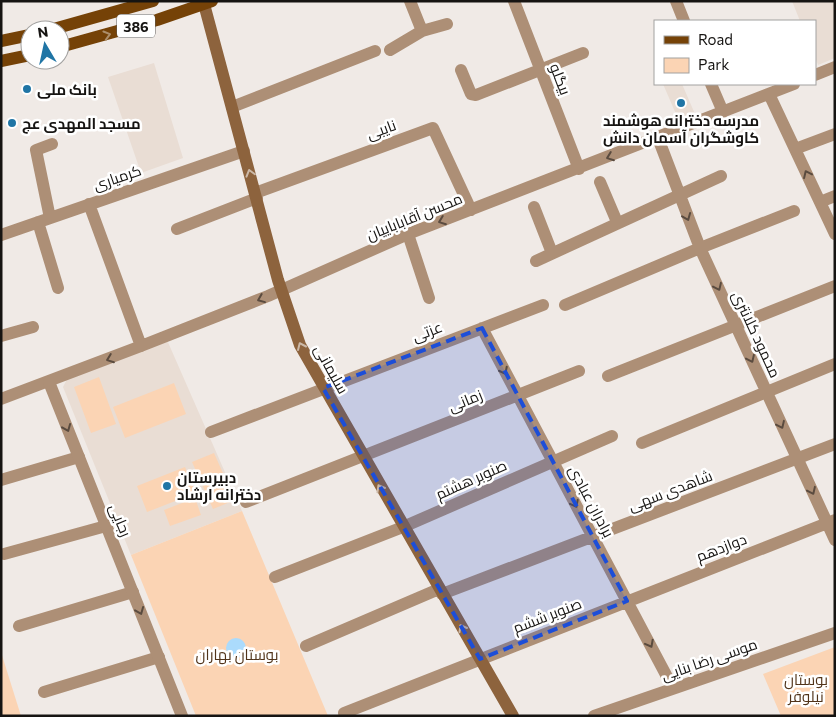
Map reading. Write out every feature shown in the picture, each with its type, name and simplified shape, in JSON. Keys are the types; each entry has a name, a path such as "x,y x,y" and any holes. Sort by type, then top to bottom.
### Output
{"main road":[{"name":"386","path":"70,24 153,1"},
{"name":"386","path":"70,44 157,20 208,3"},
{"name":"سلیمانی","path":"208,3 232,107 281,290 300,345 322,388 513,716"},
{"path":"1,41 20,37"},
{"path":"1,61 20,57"}],"street":[{"path":"410,1 422,31"},
{"name":"بیگلو","path":"514,1 579,169"},
{"path":"676,1 684,20"},
{"path":"390,50 422,31 447,24"},
{"path":"232,107 375,51"},
{"path":"461,70 472,96 583,53"},
{"path":"816,75 835,67"},
{"path":"711,85 723,112"},
{"name":"محسن آقاباباییان","path":"49,382 281,290 408,234 792,85"},
{"path":"769,94 835,234"},
{"name":"نایبی","path":"256,195 433,128 471,210"},
{"path":"795,149 835,134"},
{"name":"محمود کلانتری","path":"658,138 678,196 700,248 797,458 831,522 835,540"},
{"path":"52,144 36,150 44,220 58,288"},
{"name":"کرمیاری","path":"1,234 244,151"},
{"path":"536,261 617,222 721,176"},
{"path":"600,182 617,222"},
{"path":"177,229 256,195"},
{"path":"820,202 835,196"},
{"path":"89,204 141,346"},
{"path":"534,207 552,254"},
{"path":"565,306 700,248 794,211"},
{"path":"408,234 429,298"},
{"path":"608,376 835,286"},
{"name":"عزتی","path":"211,432 543,305"},
{"path":"1,336 33,327"},
{"name":"برادران عبادی","path":"482,328 673,688"},
{"path":"642,443 835,364"},
{"name":"زمانی","path":"246,502 363,458 579,371"},
{"path":"1,398 49,382"},
{"name":"رجایی","path":"49,382 182,716"},
{"name":"صنوبر هشتم","path":"275,577 403,527 612,436"},
{"name":"شاهدی سهی","path":"306,646 441,591 835,444"},
{"path":"1,480 79,457"},
{"name":"دوازدهم","path":"627,601 831,522"},
{"path":"4,554 106,526"},
{"path":"19,626 132,592"},
{"name":"صنوبر ششم","path":"344,713 627,601"},
{"name":"موسی رضا بنایی","path":"594,716 835,633"},
{"path":"44,692 159,658"}],"highlighted area":[{"path":"482,328 627,601 480,659 323,388"}],"shaded area":[{"path":"792,1 835,1 835,58 818,65 816,60 816,20 800,20"},
{"path":"154,63 183,158 141,173 108,77"},
{"name":"مدرسه دخترانه هوشمند کاوشگران آسمان دانش","path":"663,85 682,85 695,114 679,121"},
{"path":"167,340 242,511 131,555 63,387 68,377"}],"green space":[{"path":"99,377 116,424 91,433 74,387"},
{"path":"174,383 186,414 125,438 113,407"},
{"path":"214,453 235,500 213,509 192,462"},
{"path":"185,467 196,493 147,512 137,486"},
{"path":"195,498 201,515 170,526 164,510"},
{"name":"بوستان بهاران","path":"242,511 328,716 196,716 131,555"},
{"name":"بوستان نیلوفر","path":"835,647 835,716 781,716 763,674"},
{"path":"1,652 21,716 1,716"}],"water":[{"path":"236,638 243,641 246,648 243,655 236,658 229,655 226,648 229,641"}],"place":[{"name":"بانک ملی","path":"27,89"},
{"name":"مدرسه دخترانه هوشمند کاوشگران آسمان دانش","path":"681,103"},
{"name":"مسجد المهدی عج","path":"12,123"},
{"name":"دبیرستان دخترانه ارشاد","path":"167,486"}]}
